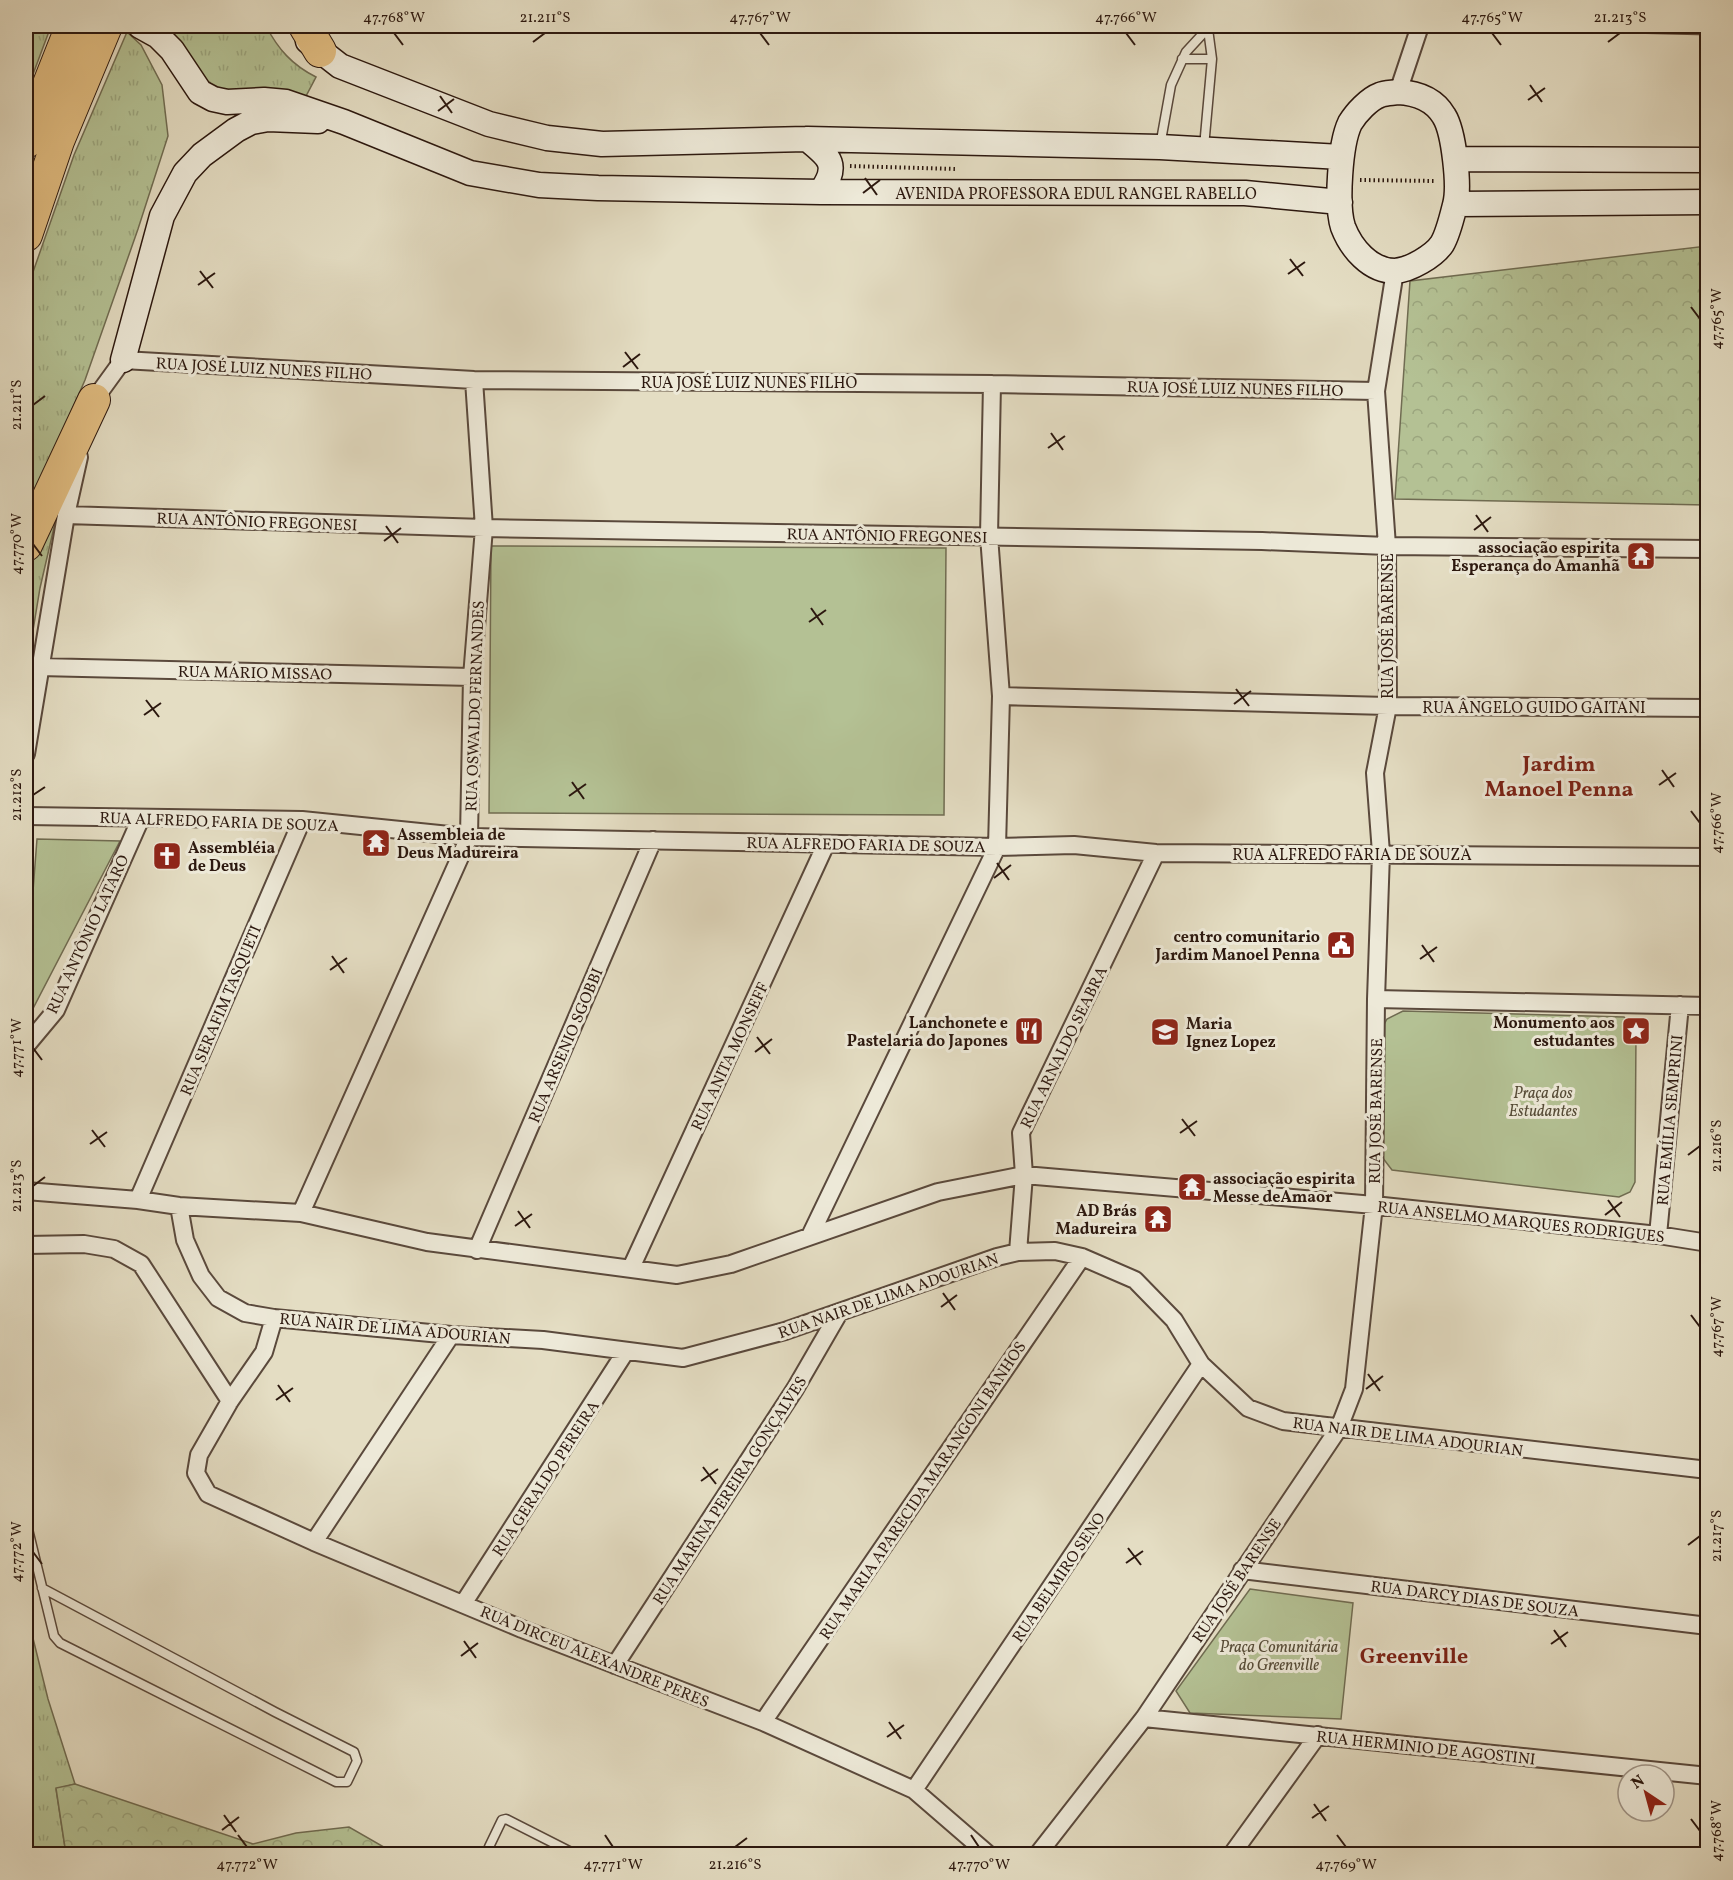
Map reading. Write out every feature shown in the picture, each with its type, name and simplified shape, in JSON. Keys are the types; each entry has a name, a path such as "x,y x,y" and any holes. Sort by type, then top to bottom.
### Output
{"highway":[{"path":"26,142 72,26"},
{"path":"26,235 58,141 102,34"},
{"path":"26,545 94,400"}],"main road":[{"name":"AVENIDA PROFESSORA EDUL RANGEL RABELLO","path":"140,26 158,36 172,50 200,92 213,99 227,102 264,100 286,102 344,122 470,173 539,185 821,192 1245,193 1340,202"},
{"path":"294,26 304,38 313,38 340,66 489,124 547,138 602,144 807,139 1160,147 1341,157"},
{"path":"1398,92 1414,93 1429,100 1444,116 1452,136 1456,204 1441,245 1411,268 1395,271 1382,269 1368,262 1352,245 1343,225 1340,202 1341,157 1350,123 1365,105 1380,95 1398,92"},
{"path":"123,360 162,216 185,173 202,155 251,122 268,119 344,122"},
{"path":"807,139 827,155 831,165 829,178 821,192"},
{"path":"1455,159 1707,160"},
{"path":"1456,204 1707,202"}],"street":[{"path":"1398,92 1420,26"},
{"name":"RUA JOSÉ BARENSE","path":"1038,1854 1144,1718 1339,1428 1354,1389 1374,1205 1381,853 1376,773 1388,706 1387,546 1376,391 1395,271"},
{"path":"26,754 66,515 94,400 123,360"},
{"name":"RUA JOSÉ LUIZ NUNES FILHO","path":"123,360 474,381 992,384 1376,391"},
{"name":"RUA OSWALDO FERNANDES","path":"301,1213 469,837 472,676 484,528 474,381"},
{"path":"810,1236 997,847 1001,696 989,536 992,384"},
{"name":"RUA ANTÔNIO FREGONESI","path":"66,515 484,528 1250,541 1387,546 1707,549"},
{"name":"RUA MÁRIO MISSAO","path":"39,667 472,676"},
{"name":"RUA ÂNGELO GUIDO GAITANI","path":"1001,696 1388,706 1707,708"},
{"name":"RUA ALFREDO FARIA DE SOUZA","path":"26,816 302,820 469,837 997,847 1074,845 1156,853 1381,853 1707,858"},
{"name":"RUA ANTÔNIO LATARO","path":"26,1046 56,1010 141,818"},
{"name":"RUA SERAFIM TASQUETI","path":"138,1200 302,820"},
{"name":"RUA ARSENIO SGOBBI","path":"477,1250 653,840"},
{"name":"RUA ANITA MONSEFF","path":"631,1268 826,844"},
{"name":"RUA ARNALDO SEABRA","path":"1018,1252 1024,1175 1021,1133 1156,853"},
{"path":"1377,999 1707,1006"},
{"name":"RUA EMÍLIA SEMPRINI","path":"1658,1235 1680,1005"},
{"name":"RUA ANSELMO MARQUES RODRIGUES","path":"26,1191 138,1200 179,1206 301,1213 427,1242 678,1275 731,1264 938,1192 1024,1175 1374,1205 1658,1235 1707,1243"},
{"name":"RUA NAIR DE LIMA ADOURIAN","path":"179,1206 185,1240 201,1276 218,1299 245,1313 274,1318 451,1335 543,1340 682,1358 785,1331 997,1257 1018,1252 1054,1251 1082,1257 1135,1280 1174,1320 1201,1364 1248,1408 1282,1421 1707,1470"},
{"path":"26,1245 84,1244 114,1250 141,1264 230,1401 264,1352 274,1318"},
{"name":"RUA MARIA APARECIDA MARANGONI BANHOS","path":"763,1722 1082,1257"},
{"name":"RUA MARINA PEREIRA GONÇALVES","path":"615,1665 795,1389 839,1313"},
{"path":"314,1542 451,1335"},
{"name":"RUA GERALDO PEREIRA","path":"464,1604 626,1351"},
{"name":"RUA BELMIRO SENO","path":"914,1790 1201,1364"},
{"name":"RUA DIRCEU ALEXANDRE PERES","path":"230,1401 199,1455 196,1473 208,1494 314,1542 464,1604 763,1722 914,1790 988,1854"},
{"name":"RUA DARCY DIAS DE SOUZA","path":"1242,1570 1707,1626"},
{"name":"RUA HERMINIO DE AGOSTINI","path":"1144,1718 1707,1776"},
{"path":"1232,1854 1318,1735"}],"lane":[{"path":"1542,26 1707,30"},
{"path":"1160,147 1171,86 1182,59 1209,27"},
{"path":"1204,150 1212,59 1209,27"},
{"path":"1182,59 1212,59"},
{"path":"26,1521 42,1588 54,1636 60,1643 336,1782 347,1782 357,1761 354,1752 264,1707 42,1588"},
{"path":"493,1854 489,1847 502,1821 506,1819 574,1854"}],"green space":[{"path":"26,26 51,26 26,93"},
{"path":"151,26 266,26 287,56 316,77 306,96 283,90 212,88"},
{"path":"127,32 141,45 162,85 168,136 85,380 26,515 26,292 74,155"},
{"path":"1707,246 1707,505 1395,499 1410,281"},
{"path":"61,497 40,588 26,673 26,564 54,499"},
{"path":"491,546 946,548 944,815 489,813"},
{"path":"37,839 120,841 26,1022 26,982"},
{"name":"Praça dos Estudantes","path":"1403,1011 1624,1017 1636,1031 1635,1182 1630,1192 1619,1197 1392,1170 1379,1153 1381,1030 1387,1019"},
{"name":"Praça Comunitária do Greenville","path":"1250,1589 1353,1603 1341,1719 1190,1713 1176,1691"},
{"path":"26,1610 48,1699 75,1784 56,1789 66,1854 26,1854"},
{"path":"75,1784 253,1844 296,1833 349,1827 396,1854 66,1854 56,1788"}],"place":[{"name":"associação espirita Esperança do Amanhã","path":"1641,556"},
{"name":"Assembleia de Deus Madureira","path":"376,843"},
{"name":"Assembléia de Deus","path":"167,856"},
{"name":"centro comunitario Jardim Manoel Penna","path":"1341,945"},
{"name":"Lanchonete e Pastelaria do Japones","path":"1029,1031"},
{"name":"Monumento aos estudantes","path":"1636,1031"},
{"name":"Maria Ignez Lopez","path":"1165,1032"},
{"name":"associação espirita Messe deAmaor","path":"1192,1187"},
{"name":"AD Brás Madureira","path":"1158,1219"}],"district":[{"name":"Jardim Manoel Penna","path":"1559,776"},
{"name":"Greenville","path":"1414,1655"}]}
